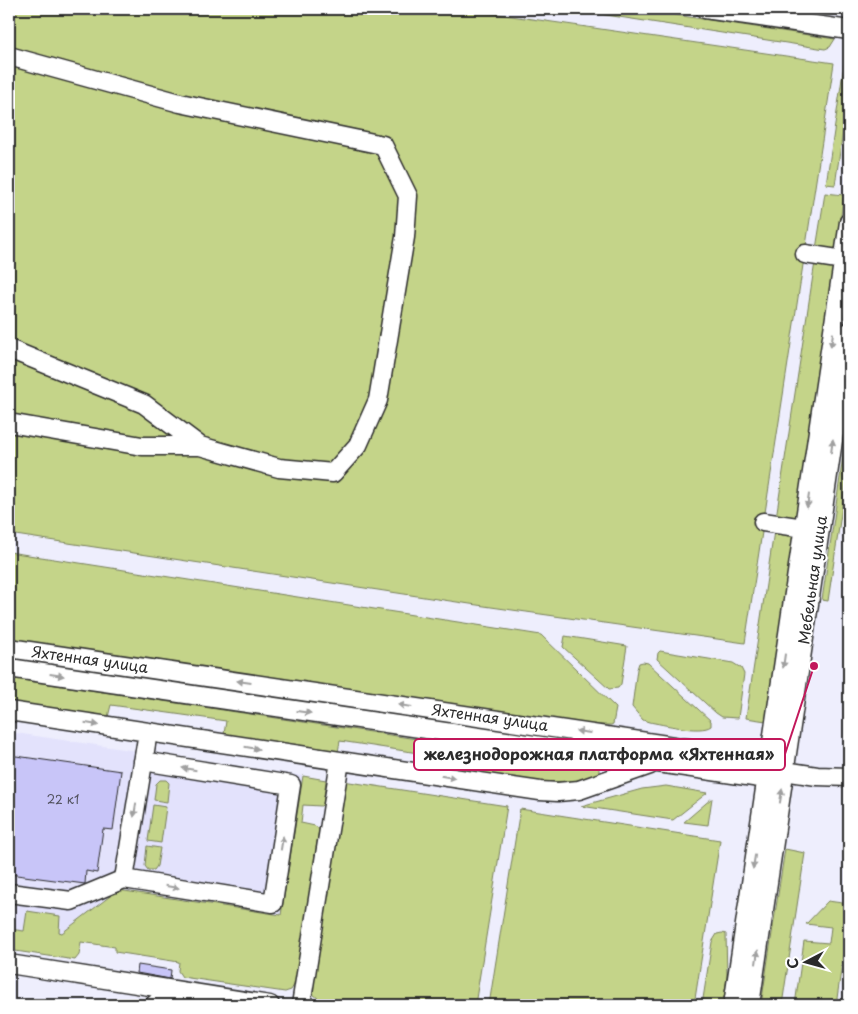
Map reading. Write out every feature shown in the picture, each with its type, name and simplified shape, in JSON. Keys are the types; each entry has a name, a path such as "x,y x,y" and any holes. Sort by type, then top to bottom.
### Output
{"street":[{"path":"705,9 849,30"},
{"path":"9,56 180,103 384,145 408,196 405,237 378,400 358,445 333,472 279,468 200,446 142,446 9,423"},
{"name":"Мебельная улица","path":"767,780 849,222"},
{"path":"805,254 844,260"},
{"name":"Мебельная улица","path":"750,1005 849,332"},
{"path":"9,349 144,404 200,446"},
{"path":"763,522 804,528"},
{"name":"Яхтенная улица","path":"9,648 770,760 784,771"},
{"name":"Яхтенная улица","path":"9,668 767,780"},
{"path":"9,711 540,791 579,790 654,763"},
{"path":"124,879 148,732"},
{"path":"301,1005 340,761"},
{"path":"9,893 71,901 124,879 273,903 291,785 143,762"},
{"path":"733,1005 767,780 784,771 817,776 849,777"},
{"path":"9,964 270,1005"},
{"path":"154,1005 173,990"}],"shaded area":[{"path":"9,732 303,776 281,915 118,890 62,933 59,933 27,911 24,931 9,929"}],"green space":[{"path":"9,9 463,9 834,63 745,643 470,604 9,534"},
{"path":"575,9 636,9 835,39 830,47 825,49"},
{"path":"845,59 849,60 849,91 835,185 826,184"},
{"path":"825,193 844,195 836,249 830,251 816,249"},
{"path":"815,262 828,264 833,267 796,517 790,520 776,518"},
{"path":"849,416 849,460 828,601 822,600"},
{"path":"774,531 788,532 793,535 766,721 746,718"},
{"path":"9,552 541,635 616,708 613,724 568,725 9,642"},
{"path":"565,636 627,646 621,684 618,688 609,689 563,647"},
{"path":"660,651 733,663 741,668 744,674 738,718 722,717 716,713 657,659"},
{"path":"639,663 648,663 711,721 711,726 690,729 643,720 632,707 637,669"},
{"path":"9,678 597,766 599,774 574,781 542,782 455,769 457,759 340,741 338,752 224,734 226,721 111,705 108,717 9,702"},
{"path":"303,776 326,780 323,804 321,806 303,805 301,823 315,826 319,829 296,982 291,990 285,992 182,977 178,971 179,962 115,952 115,947 81,942 79,955 75,960 9,950 9,929 24,931 27,911 60,916 59,932 62,933 118,890 281,915"},
{"path":"160,780 166,780 169,783 167,802 154,800 156,784"},
{"path":"343,781 507,806 475,1005 351,1005 320,1000 313,994 312,987"},
{"path":"666,786 707,793 673,820 581,806 642,789"},
{"path":"712,798 708,825 684,822"},
{"path":"153,805 166,807 161,843 148,841"},
{"path":"520,809 720,840 694,1005 489,1005"},
{"path":"147,846 160,848 157,866 154,870 148,870 145,866"},
{"path":"785,849 805,853 782,1005 761,1005"},
{"path":"828,901 849,904 849,916 836,1005 795,1005 804,941 829,943 831,927 806,924"},
{"path":"717,934 726,934 727,977 723,1005 702,1005 712,942"}],"building":[{"path":"9,755 121,771 113,830 103,829 97,873 86,871 85,884 9,874"},
{"path":"138,965 171,970 170,979 137,973"}],"place":[{"name":"железнодорожная платформа «Яхтенная»","path":"814,666"}]}
